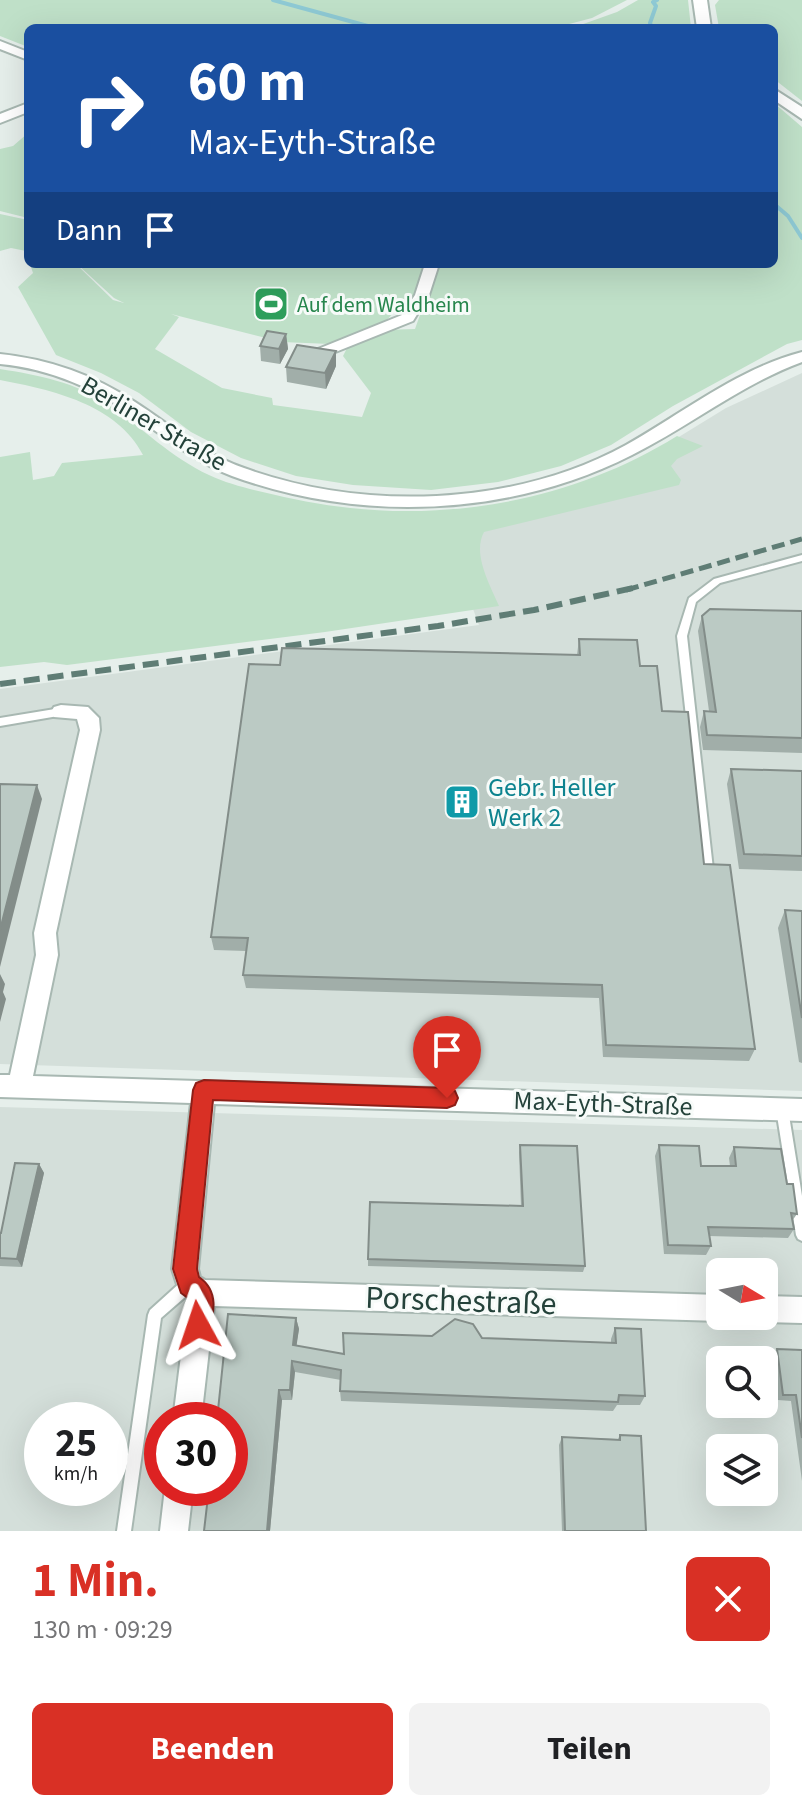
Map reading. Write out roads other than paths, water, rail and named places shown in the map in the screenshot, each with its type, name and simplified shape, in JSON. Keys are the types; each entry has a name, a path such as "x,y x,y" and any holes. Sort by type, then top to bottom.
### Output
{"street":[{"path":"700,0 701,24"},
{"path":"0,45 24,54"},
{"path":"778,96 802,114"},
{"path":"0,119 24,109"},
{"path":"313,356 408,318 422,295 431,268"},
{"name":"Berliner Straße","path":"0,359 57,370 89,382 117,397 184,446 239,472 328,495 411,500 489,494 575,473 627,451 746,378 802,357"},
{"name":"Max-Eyth-Straße","path":"61,712 81,712 89,718 90,730 45,933 47,955 10,1086 792,1110"},
{"path":"188,1402 195,1289 185,1269 204,1090"},
{"name":"Porschestraße","path":"195,1289 706,1307"},
{"path":"778,1309 802,1310"},
{"path":"174,1531 177,1506"}],"lane":[{"path":"708,869 682,636 692,600 717,581 802,558"},
{"path":"0,722 61,712"},
{"path":"792,1110 802,1235"},
{"path":"124,1531 155,1315 195,1289"}],"waterway":[{"path":"273,0 360,24"},
{"path":"650,24 656,6 653,2 657,0"},
{"path":"778,207 788,216 802,238"}],"railway":[{"path":"633,588 802,539"},
{"path":"0,684 438,626 534,610 633,588"},
{"path":"626,590 633,588"}],"place":[{"name":"Auf dem Waldheim","path":"271,304"},
{"name":"Gebr. Heller Werk 2","path":"462,802"}]}
